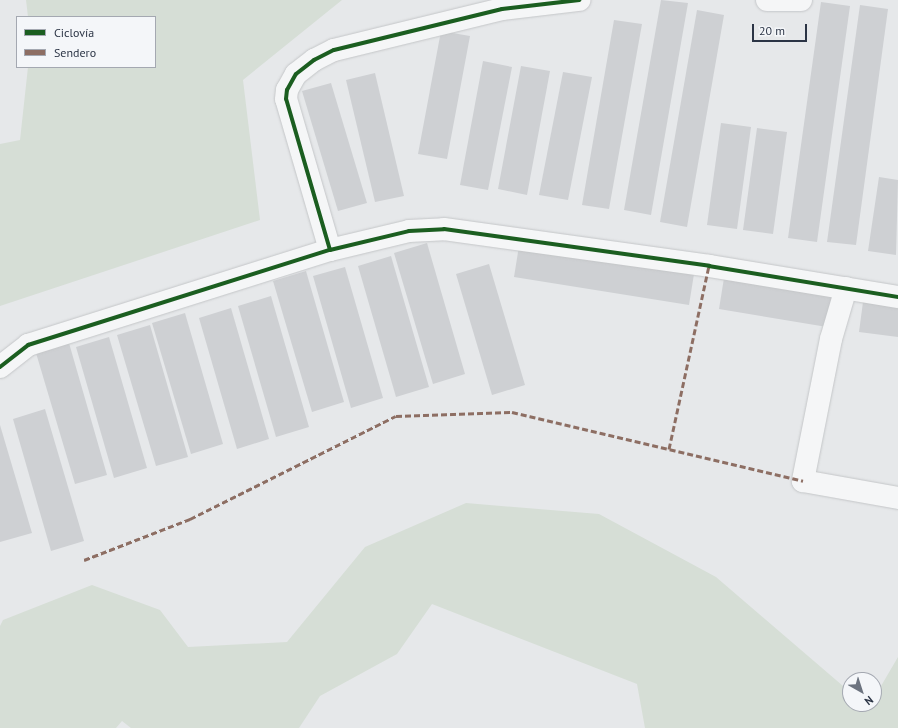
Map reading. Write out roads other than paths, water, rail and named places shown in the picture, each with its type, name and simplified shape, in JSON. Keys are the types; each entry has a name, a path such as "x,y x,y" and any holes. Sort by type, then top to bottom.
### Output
{"street":[{"path":"330,250 286,99 287,90 296,74 314,60 334,50 502,9 579,0"},
{"path":"767,0 801,0"},
{"path":"0,367 28,345 330,250 408,231 444,229 846,288 898,298"},
{"path":"846,288 831,339 803,481 898,498"}]}
